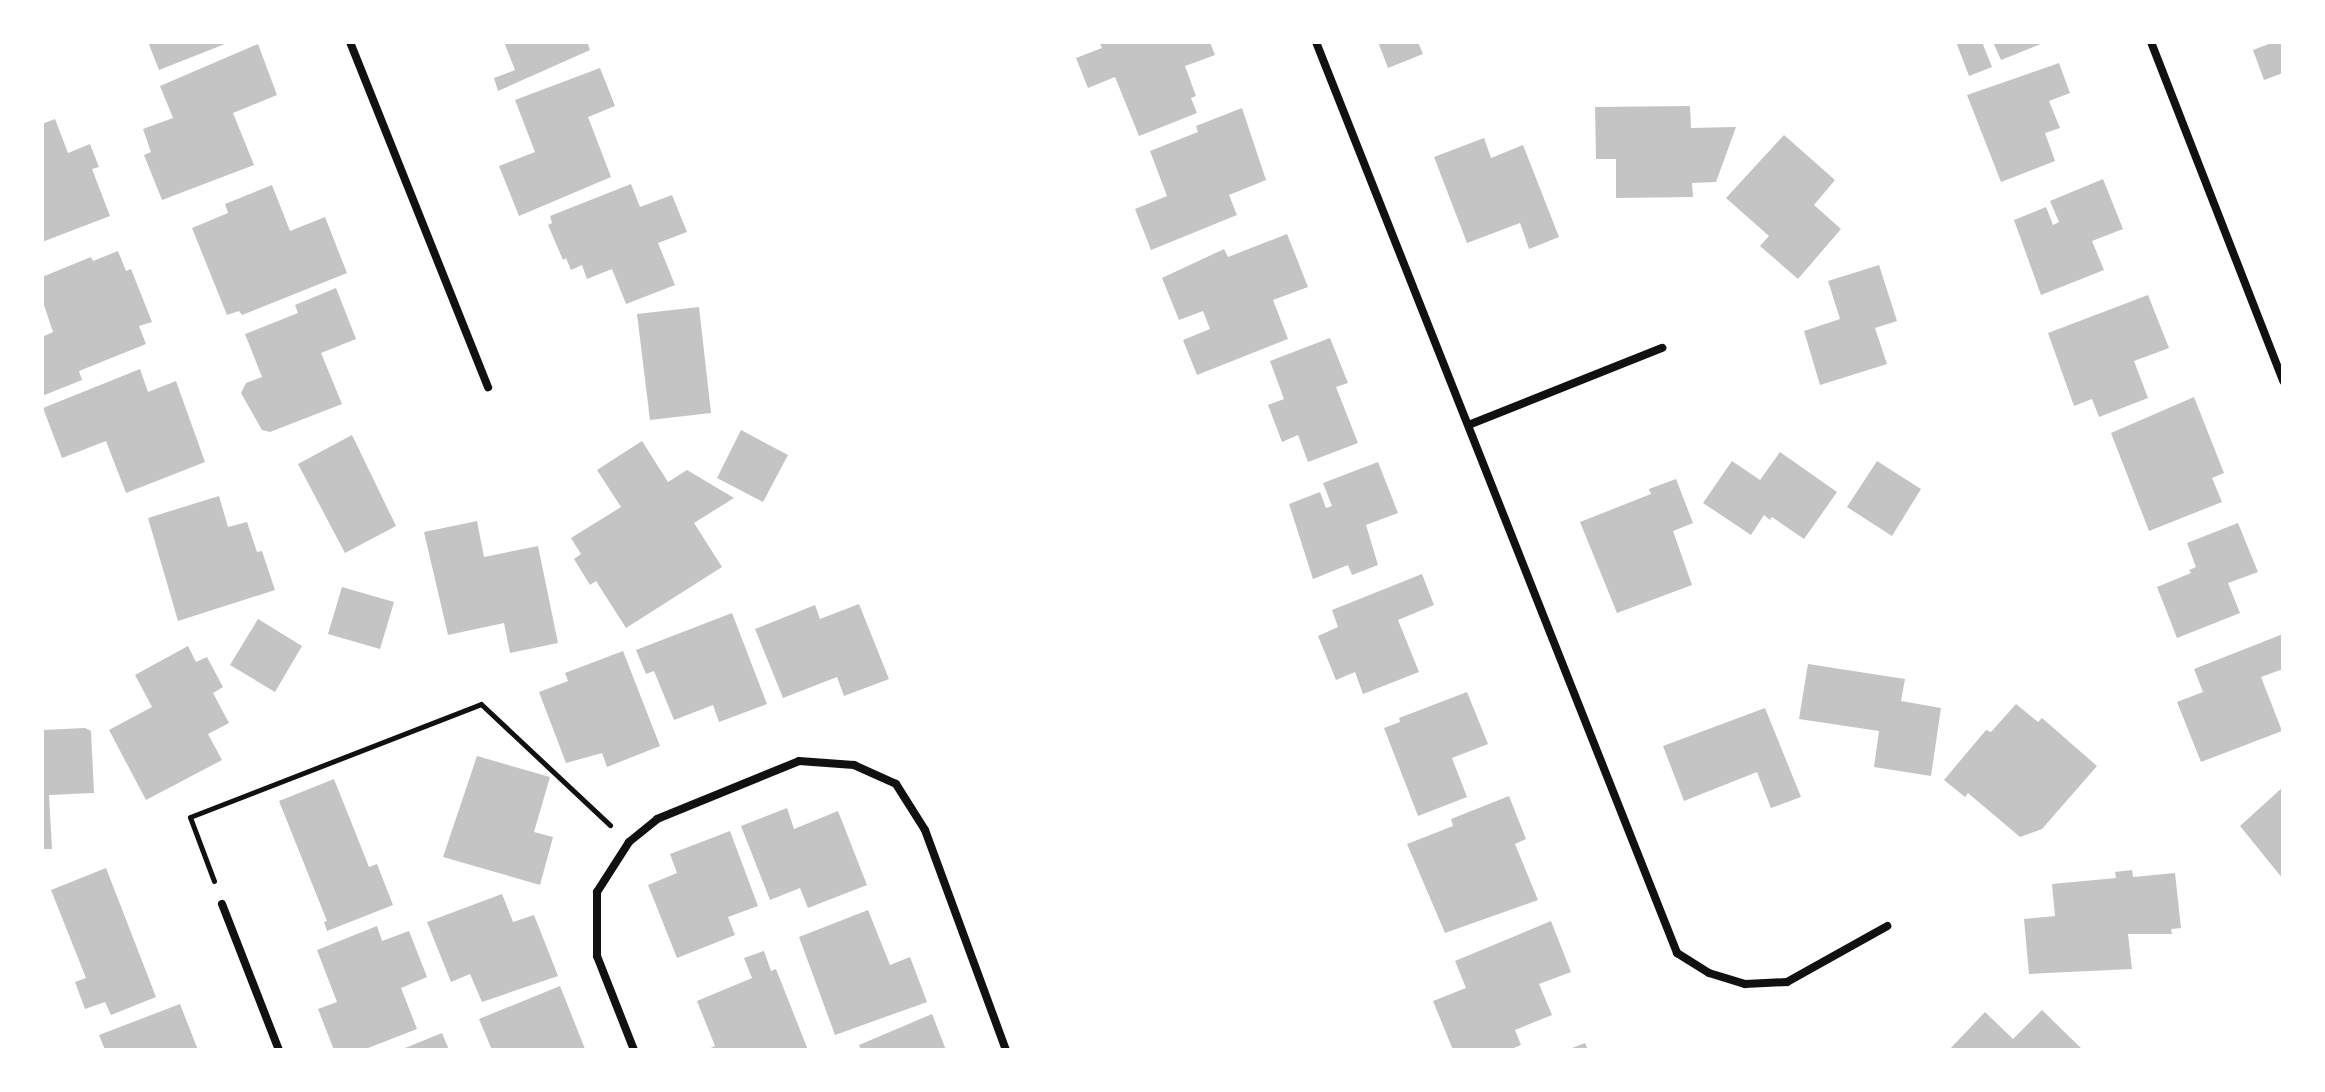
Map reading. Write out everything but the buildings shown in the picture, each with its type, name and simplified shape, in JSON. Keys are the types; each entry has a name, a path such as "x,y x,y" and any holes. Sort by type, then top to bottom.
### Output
{"street":[{"path":"350,42 488,387"},
{"path":"1316,42 1471,424 1677,953 1709,973 1745,984 1787,982 1887,926"},
{"path":"2151,42 2283,381"},
{"path":"1471,424 1662,348"},
{"path":"634,1050 597,956 597,892 629,842 657,819 799,761 854,765 896,784 925,830 1006,1050"},
{"path":"222,904 279,1050"}],"path":[{"path":"222,904 190,817 481,704 629,842"}]}
